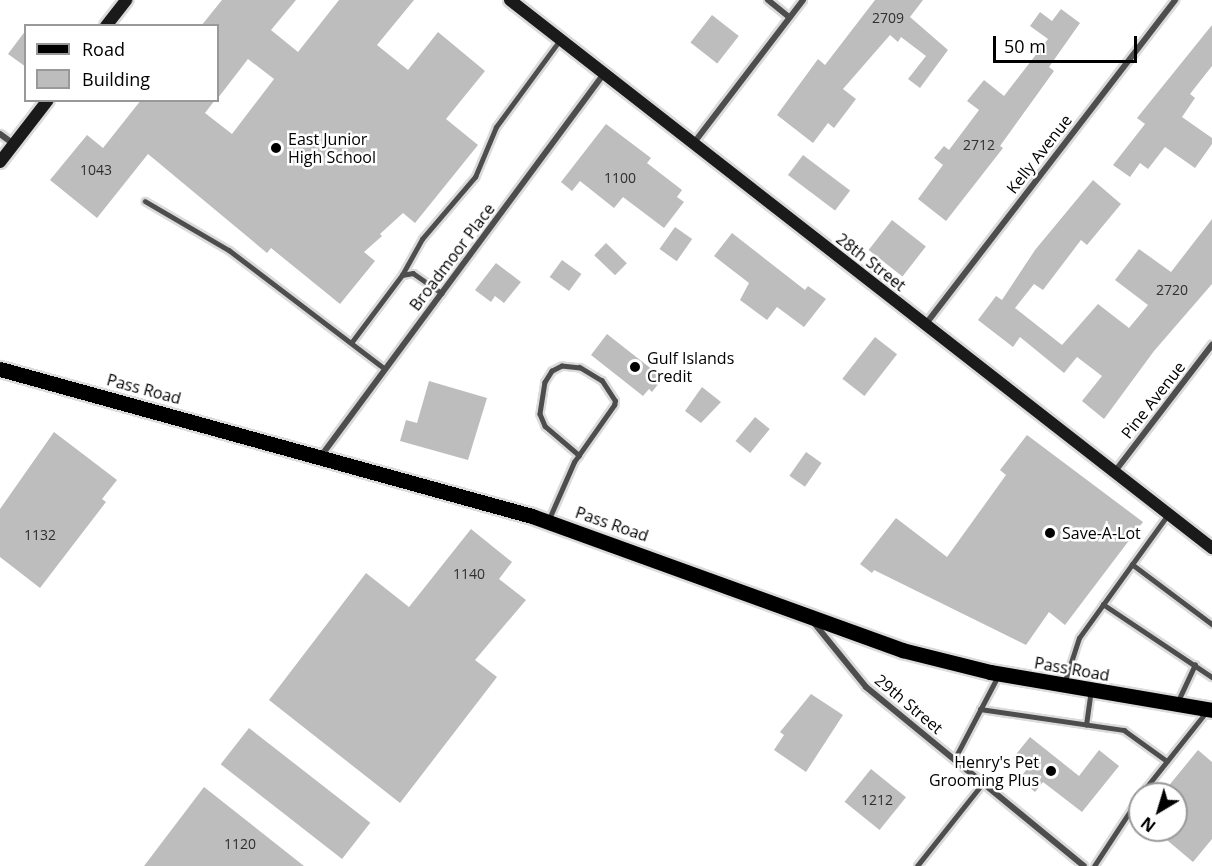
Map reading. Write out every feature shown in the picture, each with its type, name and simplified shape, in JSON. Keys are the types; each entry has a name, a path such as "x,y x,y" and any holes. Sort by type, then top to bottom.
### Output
{"main road":[{"name":"Pass Road","path":"0,369 321,456 548,521 644,554 812,620 902,650 999,674 1210,709"}],"street":[{"path":"108,24 126,0"},
{"name":"28th Street","path":"510,0 925,325 1116,470 1212,548"},
{"path":"768,0 789,17"},
{"path":"693,144 803,0"},
{"name":"Kelly Avenue","path":"925,325 1175,0"},
{"name":"Broadmoor Place","path":"321,456 604,74"},
{"path":"0,162 46,102"},
{"path":"0,134 14,144"},
{"name":"Pine Avenue","path":"1116,470 1212,345"},
{"name":"29th Street","path":"812,620 866,687 1084,866"}],"lane":[{"path":"351,343 402,275 422,238 475,177 496,126 560,40"},
{"path":"145,201 229,250 385,369"},
{"path":"402,275 412,273 442,293"},
{"path":"548,521 579,455 615,401 602,381 580,368 562,366 552,371 545,382 540,414 545,426 579,455"},
{"path":"1063,686 1079,638 1169,513"},
{"path":"1131,564 1212,624"},
{"path":"1103,604 1212,677"},
{"path":"1177,704 1195,665"},
{"path":"954,760 999,674"},
{"path":"1086,725 1091,691"},
{"path":"980,709 1124,730 1167,761"},
{"path":"1151,782 1210,709"},
{"path":"917,866 983,783"},
{"path":"1094,866 1128,815"}],"building":[{"path":"222,0 296,0 271,30 298,52 339,0 414,0 377,45 408,70 438,32 485,71 446,119 478,145 415,223 403,213 364,252 375,261 340,304 271,248 267,253 148,154 97,218 50,180 87,135 103,148 139,102 213,102 205,113 232,134 274,79 248,59 219,97 219,24 203,24"},
{"path":"875,0 923,0 910,17 948,50 920,88 908,79 926,56 901,37 898,42 890,35 843,89 856,99 834,128 828,123 813,143 777,115 818,59 825,65"},
{"path":"1061,9 1080,23 1049,67 1054,71 1000,146 1003,148 946,221 918,199 943,165 934,158 944,146 949,150 979,110 967,101 984,80 1004,96 1048,39 1030,26 1040,12 1052,21"},
{"path":"712,15 739,36 717,64 690,43"},
{"path":"1212,25 1212,66 1190,94 1195,98 1182,117 1212,138 1212,144 1195,168 1165,147 1148,169 1140,163 1130,177 1113,165 1145,124 1137,118"},
{"path":"24,33 24,66 8,54"},
{"path":"606,124 651,158 647,163 682,190 677,197 684,202 664,228 623,197 614,208 580,181 572,191 561,182"},
{"path":"803,155 850,191 835,210 788,175"},
{"path":"1093,180 1121,204 1087,245 1081,240 1043,290 1034,284 1015,308 1062,345 1098,304 1129,328 1148,305 1115,280 1139,249 1171,272 1212,219 1212,284 1154,351 1104,419 1082,401 1102,376 1077,357 1064,373 1020,337 1013,347 978,320 996,296 1002,300 1035,250"},
{"path":"892,220 926,246 902,276 869,250"},
{"path":"675,227 692,239 677,261 660,249"},
{"path":"732,233 805,290 808,286 826,299 804,327 777,307 767,320 740,300 749,283 714,256"},
{"path":"606,243 627,263 615,275 594,255"},
{"path":"562,260 581,274 569,291 550,277"},
{"path":"496,263 521,282 504,303 495,296 491,302 475,290"},
{"path":"607,334 663,378 652,392 649,389 643,396 591,355"},
{"path":"875,337 897,354 864,396 842,379"},
{"path":"429,381 487,398 468,460 400,441 406,420 417,423"},
{"path":"702,387 721,402 701,423 685,411"},
{"path":"755,417 770,429 750,453 735,441"},
{"path":"54,432 117,480 102,499 106,502 40,588 0,557 0,509"},
{"name":"Save-A-Lot","path":"1027,435 1143,522 1065,625 1049,612 1026,645 874,570 872,573 860,564 896,518 947,557 1006,475 1000,470"},
{"path":"806,452 822,463 805,487 789,476"},
{"path":"471,529 512,562 499,579 526,600 475,660 497,677 400,803 269,700 366,573 409,607"},
{"path":"811,694 843,715 806,772 774,750 784,735 780,732"},
{"path":"249,728 370,823 342,859 221,764"},
{"name":"Henry's Pet Grooming Plus","path":"1030,737 1079,776 1099,750 1119,766 1082,812 1043,782 1035,792 1019,779 1027,769 1013,758"},
{"path":"1198,750 1212,762 1212,839 1193,862 1169,842 1188,842 1188,782 1172,782"},
{"path":"871,769 906,797 880,830 845,802"},
{"path":"204,787 304,866 144,866"}],"place":[{"name":"East Junior High School","path":"276,148"},
{"name":"Gulf Islands Credit","path":"635,367"},
{"name":"Save-A-Lot","path":"1050,533"},
{"name":"Henry's Pet Grooming Plus","path":"1051,771"}]}
